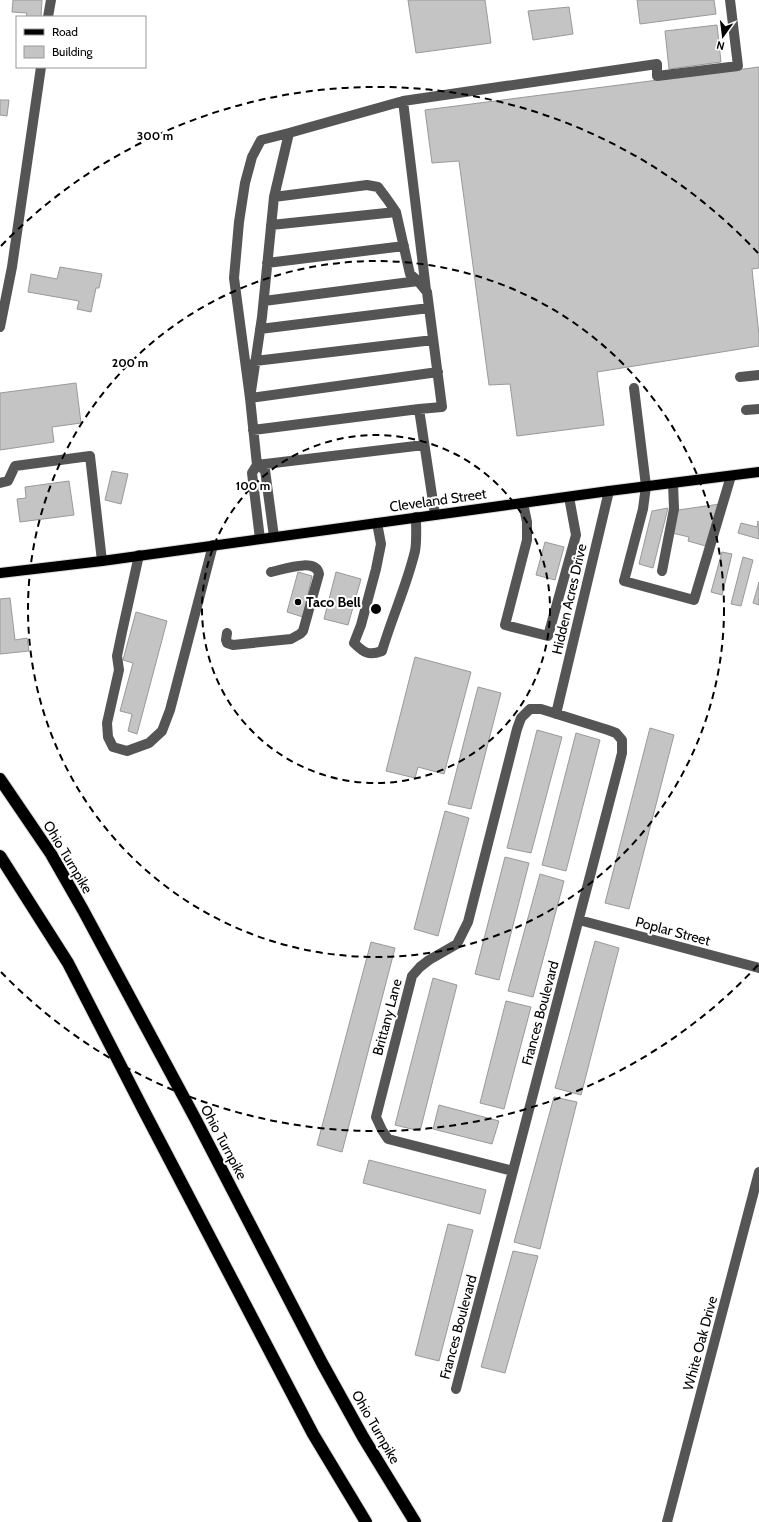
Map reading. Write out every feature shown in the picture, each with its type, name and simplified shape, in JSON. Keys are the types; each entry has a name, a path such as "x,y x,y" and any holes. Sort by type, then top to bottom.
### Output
{"highway":[{"name":"Ohio Turnpike","path":"0,779 51,854 83,910 196,1120 322,1363 363,1437 416,1522"},
{"path":"2,860 68,963 313,1434 366,1522"}],"main road":[{"name":"Cleveland Street","path":"0,573 102,561 416,517 759,472"}],"street":[{"path":"48,16 51,0"},
{"path":"260,539 252,473 257,465 250,398 234,278 243,196 252,157 261,140 403,100 657,64 658,76 738,66 730,0"},
{"path":"0,327 12,268 41,68"},
{"path":"253,430 442,407 403,100"},
{"path":"250,398 264,301 274,197 289,133"},
{"path":"274,197 367,185 378,187 396,212 410,274 427,292"},
{"path":"271,225 396,212"},
{"path":"267,263 404,246"},
{"path":"264,301 418,281"},
{"path":"260,329 429,308"},
{"path":"255,361 433,340"},
{"path":"250,398 438,372"},
{"path":"740,377 759,375"},
{"path":"634,388 646,486 643,509 624,581 694,600 731,476"},
{"path":"419,409 435,515"},
{"path":"746,410 759,409"},
{"path":"257,465 424,445"},
{"path":"0,483 8,481 15,466 90,456 102,561"},
{"path":"257,465 265,470 274,537"},
{"path":"662,571 674,509 673,483"},
{"name":"Hidden Acres Drive","path":"556,714 609,491"},
{"path":"523,503 527,540 505,625 548,636 576,535 569,497"},
{"path":"377,523 381,544 361,625 354,643 363,652 375,654 382,651 387,633 398,607 415,550 416,517"},
{"path":"139,555 117,656 119,670 107,723 108,737 113,747 127,751 149,743 162,732 174,696 213,545"},
{"path":"227,633 227,643 233,645 291,639 303,631 319,571 314,567 305,565 271,572"},
{"name":"Frances Boulevard","path":"456,1389 623,746 621,737 608,730 541,709 530,709"},
{"name":"Brittany Lane","path":"513,1171 388,1139 376,1117 412,976 429,960 457,944 468,922 516,728 521,718 530,709"},
{"name":"Poplar Street","path":"579,920 759,968"},
{"name":"White Oak Drive","path":"667,1522 759,1172"}],"building":[{"path":"13,0 42,0 41,16 26,16 27,13 12,12"},
{"path":"408,0 485,0 491,43 416,53"},
{"path":"637,0 714,0 716,14 640,24"},
{"path":"569,7 573,34 533,40 528,11"},
{"path":"717,25 721,62 669,69 665,31"},
{"path":"759,67 759,268 752,269 759,346 597,372 604,425 517,436 510,384 489,385 459,161 432,163 425,110"},
{"path":"0,100 9,100 7,116 0,115"},
{"path":"60,267 102,274 99,288 96,288 91,312 77,309 79,301 28,292 31,274 57,279"},
{"path":"76,383 81,423 52,427 54,442 0,450 0,393"},
{"path":"112,471 128,474 121,504 105,500"},
{"path":"69,481 74,515 20,522 17,499 26,498 25,487"},
{"path":"720,504 709,547 688,541 689,537 672,533 678,510"},
{"path":"668,508 653,568 639,564 652,511"},
{"path":"758,521 759,539 738,533 741,523 757,527"},
{"path":"545,542 564,547 555,580 536,575"},
{"path":"722,552 732,554 722,595 711,592"},
{"path":"743,557 753,560 741,606 731,604"},
{"name":"Taco Bell","path":"298,572 312,576 303,617 287,612"},
{"path":"336,572 361,579 348,625 324,619"},
{"path":"759,582 759,605 753,603"},
{"path":"10,598 15,640 27,638 29,651 0,654 0,599"},
{"path":"136,612 167,621 137,734 128,731 132,714 120,711 133,663 123,660"},
{"path":"415,657 471,672 444,774 418,767 415,778 386,771"},
{"path":"478,687 501,693 471,809 448,804"},
{"path":"650,728 674,735 629,909 605,903"},
{"path":"537,730 562,737 531,853 507,848"},
{"path":"576,733 600,740 566,871 542,865"},
{"path":"445,811 469,818 438,936 414,929"},
{"path":"505,857 529,863 499,980 475,974"},
{"path":"540,874 564,881 533,997 508,991"},
{"path":"595,941 619,948 581,1095 555,1088"},
{"path":"371,942 395,948 342,1152 317,1145"},
{"path":"433,978 457,985 420,1131 395,1125"},
{"path":"506,1001 531,1007 504,1109 480,1103"},
{"path":"554,1097 577,1102 540,1249 514,1242"},
{"path":"439,1105 499,1121 492,1144 433,1129"},
{"path":"369,1160 486,1190 480,1214 363,1183"},
{"path":"448,1224 473,1230 439,1361 415,1355"},
{"path":"513,1251 538,1256 505,1373 481,1367"}],"place":[{"name":"Taco Bell","path":"298,602"}]}
